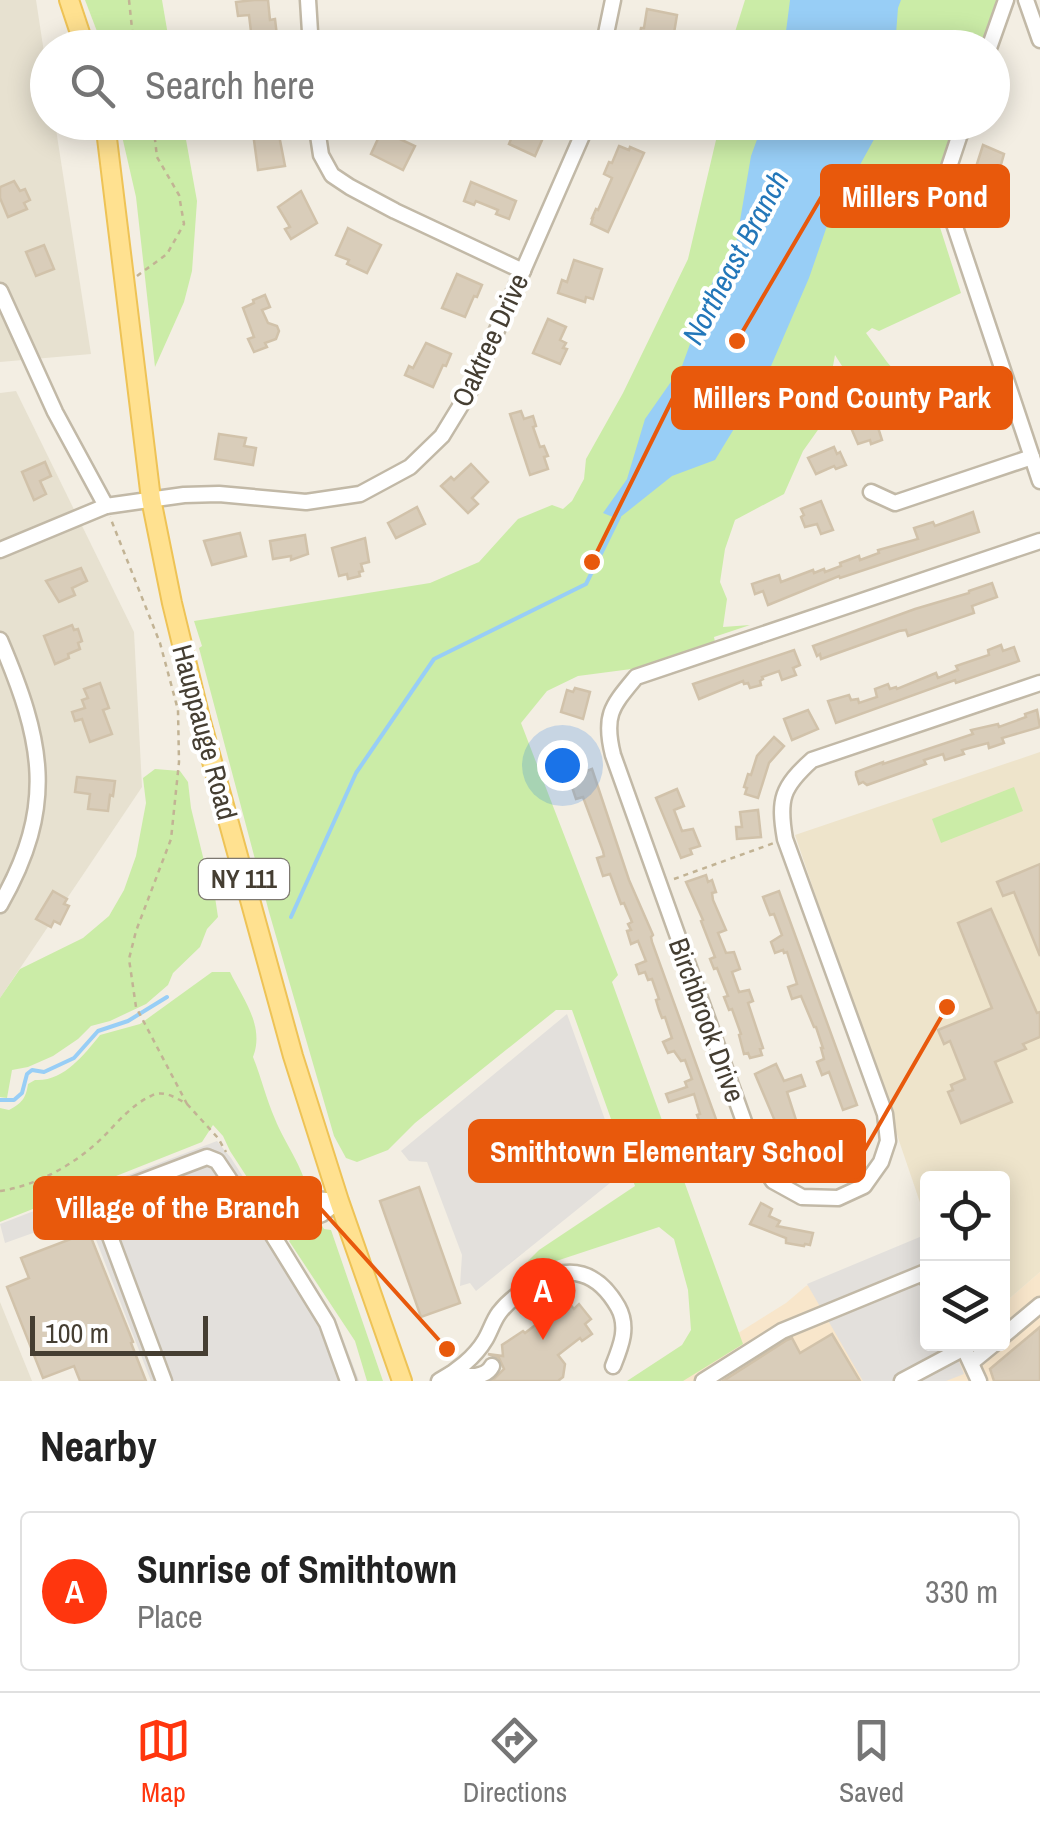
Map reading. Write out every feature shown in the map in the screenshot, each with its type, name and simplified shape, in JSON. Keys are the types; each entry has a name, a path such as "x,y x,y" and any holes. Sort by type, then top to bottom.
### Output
{"main road":[{"path":"69,0 80,30"},
{"name":"Hauppauge Road","path":"106,140 151,500 172,603 293,1056 399,1379"}],"street":[{"path":"308,0 310,30"},
{"path":"606,30 612,0"},
{"path":"995,30 1006,0"},
{"path":"1026,0 1040,40"},
{"path":"319,140 321,155 332,175 350,188 523,270"},
{"name":"Oaktree Drive","path":"0,550 106,506 184,494 306,502 360,494 410,467 442,436 472,387 580,140"},
{"path":"958,140 942,188 1040,481"},
{"path":"0,290 55,412 106,506"},
{"path":"871,492 895,502 1032,458"},
{"name":"Birchbrook Drive","path":"1040,541 636,677 612,706 608,734 612,754 756,1155 773,1181 802,1197 838,1198 864,1186 881,1162 888,1141 885,1114 785,839 780,813 789,780 812,760 1040,683"},
{"path":"0,640 23,693 38,767 38,806 27,850 0,905"},
{"path":"164,1381 96,1200 207,1156 217,1161 252,1213 262,1219 272,1234 327,1324 348,1381"},
{"path":"262,1219 313,1199 339,1201"},
{"path":"272,1234 322,1214 339,1201"},
{"path":"445,1378 484,1342 498,1314 521,1292 562,1271 596,1280 606,1288 622,1315 624,1332 613,1366"},
{"path":"703,1381 782,1332 920,1274"},
{"path":"1010,1330 1040,1306"},
{"path":"445,1378 489,1372 492,1360 487,1336"},
{"path":"902,1381 954,1351"},
{"path":"966,1351 979,1381"},
{"path":"972,1362 985,1351"}],"path":[{"path":"130,0 132,30"},
{"path":"124,285 167,254 184,224 179,195 158,157 156,140"},
{"path":"0,1191 23,1186 74,1162 153,1094 168,1094 187,1104 136,1007 130,959 136,931 171,840 180,762 178,710 160,644 106,506"},
{"path":"659,884 785,839"}],"shaded area":[{"path":"0,0 36,0 41,30 30,30 30,140 58,140 91,354 0,362"},
{"path":"16,391 134,632 142,787 0,998 0,393"},
{"path":"1040,752 1040,1272 1010,1298 1010,1171 920,1171 920,1202 795,835"},
{"path":"567,1014 622,1167 612,1170 615,1179 476,1291 470,1283 460,1286 462,1255 427,1162 409,1161 401,1151"},
{"path":"217,1141 337,1323 359,1381 151,1381 86,1214 5,1243 0,1224"},
{"path":"920,1237 920,1351 955,1351 964,1374 946,1381 863,1381 807,1284"},
{"path":"920,1239 920,1351 1010,1351 1010,1298 1040,1272 1040,1381 662,1381 786,1303 806,1286"},
{"path":"0,1302 32,1381 0,1381"}],"green space":[{"path":"85,0 162,0 167,30 96,30"},
{"path":"745,0 998,0 988,30 736,30"},
{"path":"123,140 186,140 197,201 192,271 184,302 155,367 136,197"},
{"path":"716,140 952,140 939,181 937,218 961,293 879,331 872,328 866,333 914,393 906,421 862,376 842,366 835,355 831,377 813,408 820,427 803,451 784,494 735,520 725,549 720,582 727,599 723,627 750,625 714,637 715,642 639,668 578,676 547,691 521,723 618,975 612,982 743,1344 683,1381 627,1381 682,1345 691,1330 688,1290 674,1239 659,1227 514,1275 539,1250 635,1186 572,1010 556,1010 415,1123 388,1150 357,1162 346,1158 334,1136 269,912 194,621 430,583 479,562 518,519 552,505 563,509 584,479 586,459 688,259"},
{"path":"155,769 180,771 188,782 204,861 198,868 212,877 218,917 207,929 200,947 146,1004 91,1026 53,1056 12,1070 7,1098 0,1097 0,998 20,969 83,938 109,916 124,890 136,856 146,803 143,778"},
{"path":"1014,787 1023,811 941,843 932,819"},
{"path":"212,972 230,972 251,1013 256,1034 253,1057 308,1193 267,1208 213,1125 202,1142 0,1222 0,1108 9,1110 17,1105 25,1097 28,1084 35,1080 64,1072 100,1035 140,1024"},
{"path":"321,1224 331,1230 383,1381 367,1381 355,1341 289,1241 297,1233"}],"water":[{"path":"790,0 901,0 896,30 786,30"},
{"path":"757,140 874,140 828,223 768,373 715,460 672,476 618,519 603,513 627,479 645,419 682,366 714,278 735,250"}],"building":[{"path":"268,0 270,20 275,19 276,30 251,30 249,15 238,16 236,2"},
{"path":"647,9 677,15 674,30 641,30"},
{"path":"254,140 280,140 285,166 258,170"},
{"path":"377,140 402,140 415,146 403,170 371,154"},
{"path":"511,140 542,140 535,156 509,144"},
{"path":"983,145 1004,154 998,175 976,167"},
{"path":"619,146 644,153 608,232 591,224 612,178 604,174"},
{"path":"14,181 20,191 25,189 30,200 24,203 27,209 8,217 0,187"},
{"path":"471,182 516,201 509,219 476,201 474,205 464,201"},
{"path":"301,191 317,223 291,239 285,229 290,227 278,207"},
{"path":"348,228 381,245 367,273 336,255"},
{"path":"44,245 54,269 36,276 26,252"},
{"path":"574,260 602,269 593,299 586,297 585,302 558,293 562,280 567,282"},
{"path":"457,274 482,285 465,317 442,308"},
{"path":"265,295 270,307 262,310 268,323 279,331 276,339 265,343 267,347 254,352 248,339 254,337 243,308"},
{"path":"548,319 566,327 560,340 567,349 560,364 533,353"},
{"path":"426,343 451,354 433,387 405,375"},
{"path":"869,399 882,440 858,444 849,423 857,413 853,405"},
{"path":"521,411 524,419 533,416 540,447 544,446 548,456 544,457 548,469 530,475 510,414"},
{"path":"219,434 246,438 244,446 256,448 253,465 215,459"},
{"path":"834,447 846,465 816,474 808,458"},
{"path":"45,462 51,476 40,481 46,494 34,500 22,472"},
{"path":"471,464 488,482 472,498 478,504 468,513 441,486"},
{"path":"821,501 833,530 821,534 817,524 805,527 801,509"},
{"path":"417,507 425,524 396,538 388,523"},
{"path":"973,512 979,532 839,576 768,605 763,591 755,594 752,584 779,575 781,582 813,570 825,572 859,556 860,560 879,553 878,550 918,539 914,528 933,522 935,526"},
{"path":"240,533 246,556 212,565 204,541"},
{"path":"305,535 308,554 291,560 291,556 273,559 270,541"},
{"path":"365,538 369,562 361,564 360,576 339,576 332,548"},
{"path":"81,568 87,581 72,588 75,595 59,602 46,581"},
{"path":"992,583 997,597 972,606 974,613 908,636 906,630 899,631 821,659 813,646 969,593"},
{"path":"72,625 82,641 78,643 80,649 55,664 44,636"},
{"path":"1001,645 1003,651 1014,647 1019,661 836,723 828,701 849,695 859,703 877,697 875,689 888,684 890,689 897,689 936,673 938,678 958,670 956,666 989,655 988,650"},
{"path":"794,650 800,665 793,668 796,675 782,680 779,671 762,677 761,685 750,688 743,681 699,699 693,684"},
{"path":"100,683 109,708 103,710 112,734 90,742 82,719 75,721 72,712 85,708 82,700 88,698 84,689"},
{"path":"575,688 590,692 583,719 561,712 567,690 573,692"},
{"path":"808,710 818,729 792,740 784,719"},
{"path":"1037,710 1040,727 1002,738 1004,743 962,750 964,754 945,760 943,754 924,760 926,764 867,785 859,784 856,772 973,734 971,730 998,724 999,727"},
{"path":"774,737 784,746 769,763 758,798 745,794 748,774 751,775 757,756"},
{"path":"592,769 734,1169 719,1174 708,1132 704,1133 697,1115 700,1114 694,1094 669,1102 666,1094 687,1087 685,1082 692,1079 685,1060 681,1061 674,1051 668,1053 663,1042 672,1038 659,1010 652,979 648,980 645,972 639,974 636,965 646,961 638,941 631,944 627,931 631,930 628,924 632,922 610,874 603,876 597,858 604,856 603,851 583,797 576,799 569,778"},
{"path":"77,777 115,781 108,811 88,809 90,794 75,792"},
{"path":"677,789 684,806 674,810 682,831 693,829 700,846 681,858 656,798"},
{"path":"758,810 761,837 737,839 736,827 742,827 740,812"},
{"path":"1040,864 1040,956 1014,892 1003,896 997,882"},
{"path":"706,875 708,882 712,880 716,892 712,893 713,900 726,930 718,933 726,953 734,952 740,969 732,972 739,992 749,990 753,1001 748,1003 762,1055 750,1058 748,1053 744,1054 741,1034 724,997 728,996 710,959 715,957 703,920 686,882"},
{"path":"53,891 67,899 64,904 69,906 60,924 54,921 51,927 36,919"},
{"path":"779,891 857,1105 843,1110 829,1072 822,1075 817,1062 824,1059 816,1027 801,996 792,999 788,987 797,984 787,952 775,953 771,942 782,935 763,897"},
{"path":"991,909 1037,1013 1040,1012 1040,1037 1023,1044 1026,1049 995,1062 1012,1102 961,1123 948,1092 953,1090 951,1085 965,1079 950,1041 944,1044 938,1030 992,1008 958,923"},
{"path":"776,1064 784,1081 801,1075 805,1086 787,1092 796,1120 788,1123 790,1129 780,1133 755,1074"},
{"path":"419,1187 460,1303 421,1317 380,1201"},
{"path":"761,1203 772,1209 769,1216 780,1221 777,1226 813,1233 810,1245 786,1243 786,1238 750,1224"},
{"path":"82,1215 146,1381 80,1381 74,1366 43,1378 7,1287 29,1278 21,1258 76,1237 70,1219"},
{"path":"565,1298 574,1309 579,1304 591,1319 585,1324 592,1334 558,1355 565,1364 563,1377 558,1381 492,1381 504,1369 499,1358 488,1354 503,1356 502,1345 525,1333"},
{"path":"1040,1327 1040,1381 994,1381 990,1369"},
{"path":"832,1334 860,1381 723,1381 787,1340 792,1338 800,1353"}],"waterway":[{"name":"Northeast Branch","path":"291,917 356,773 434,659 586,584 619,517"},
{"path":"0,1100 14,1100 22,1093 32,1070 44,1072 74,1058 98,1031 128,1021 167,997"}],"place":[{"name":"Millers Pond","path":"737,341"},
{"name":"Millers Pond County Park","path":"592,562"},
{"name":"Smithtown Elementary School","path":"947,1007"},
{"name":"Sunrise of Smithtown","path":"543,1340"},
{"name":"Village of the Branch","path":"447,1349"}]}
